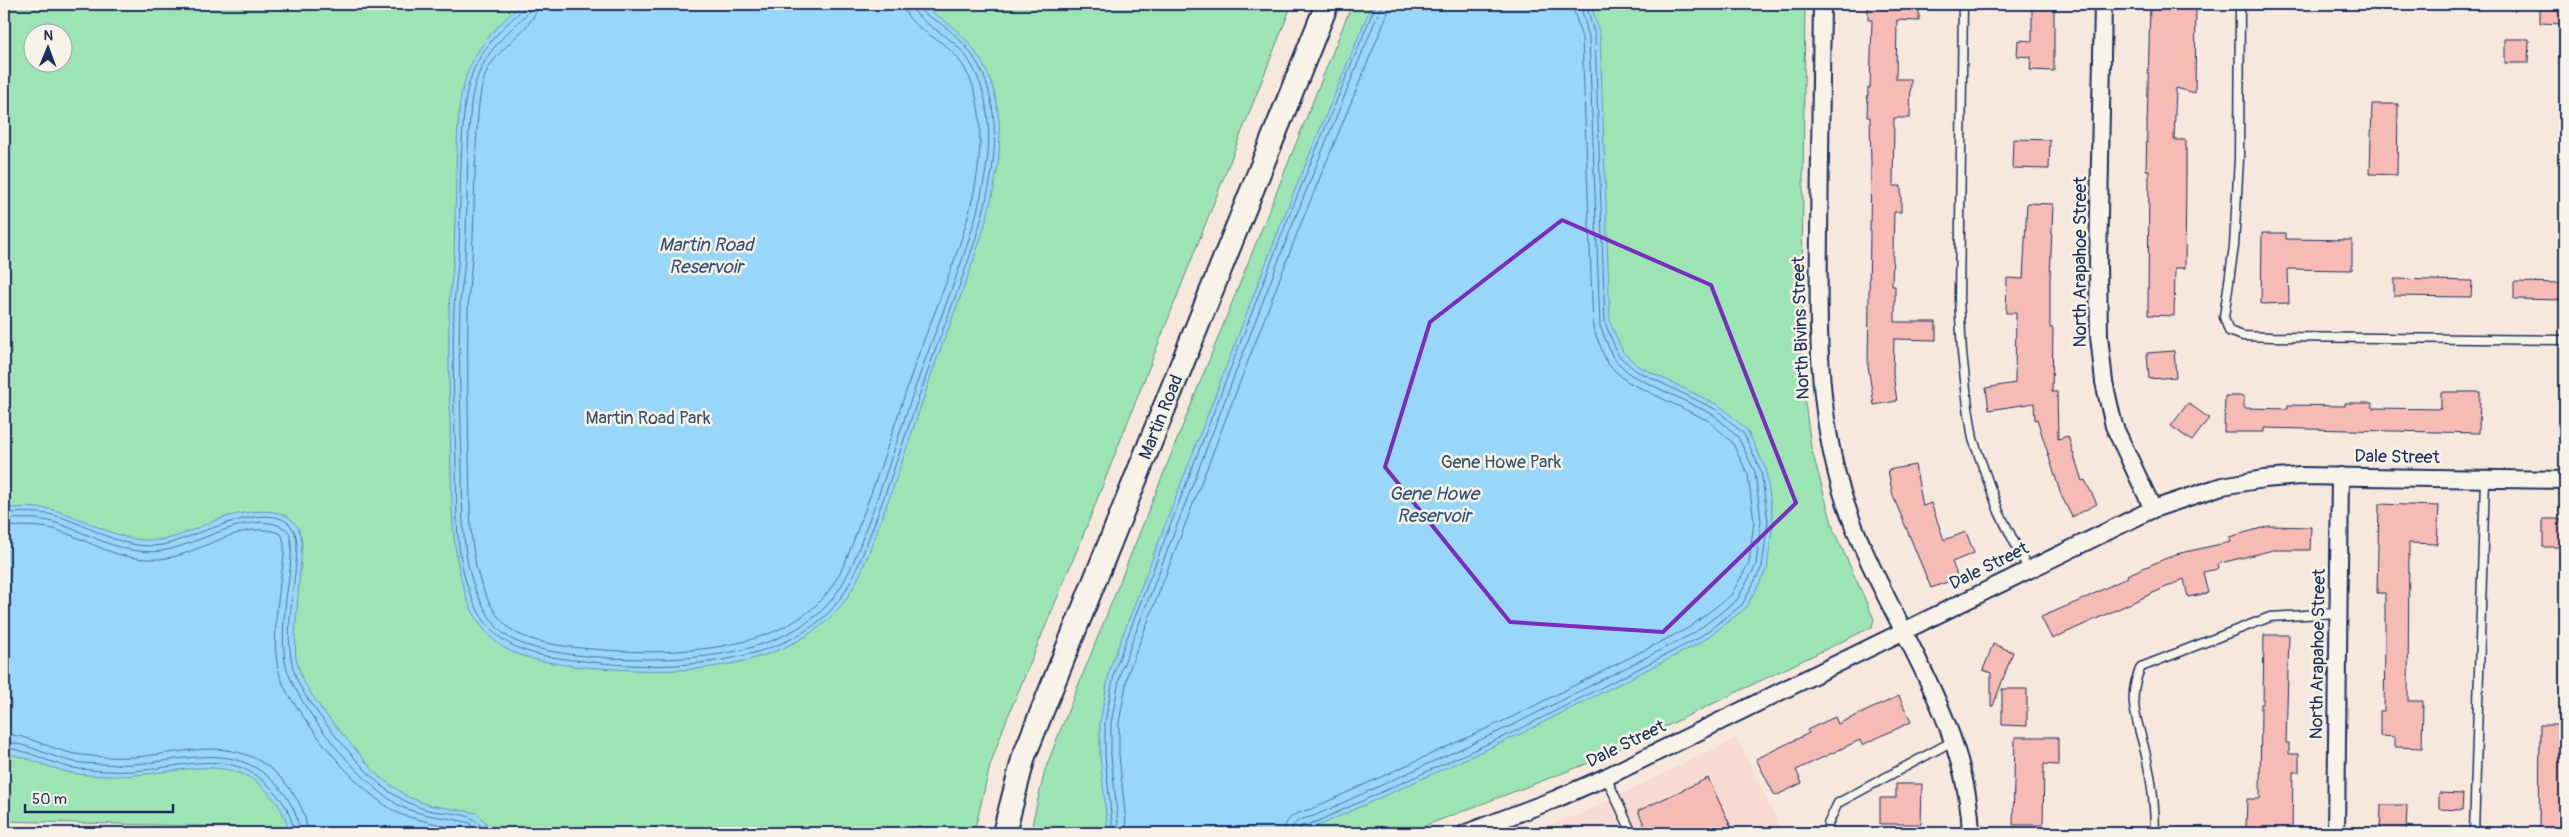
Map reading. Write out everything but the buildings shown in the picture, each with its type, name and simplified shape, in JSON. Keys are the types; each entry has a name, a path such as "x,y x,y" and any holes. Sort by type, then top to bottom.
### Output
{"street":[{"name":"Martin Road","path":"1004,833 1024,756 1327,4"},
{"name":"North Bivins Street","path":"1822,4 1818,328 1822,396 1830,446 1847,508 1953,741 1965,784 1971,833"},
{"name":"North Arapahoe Street","path":"2103,4 2098,256 2099,336 2104,382 2114,426 2153,509"},
{"name":"Dale Street","path":"1466,833 1493,829 1606,777 2153,509 2222,486 2256,480 2340,476 2565,480"},
{"name":"North Arapahoe Street","path":"2336,833 2340,476"}],"lane":[{"path":"1963,4 1959,298 1968,407 1973,438 1999,512 2028,569"},
{"path":"2240,4 2237,198 2234,246 2224,317 2229,331 2243,336 2272,337 2565,340"},
{"path":"2474,833 2485,479"},
{"path":"2155,833 2147,757 2132,701 2134,682 2142,666 2270,617 2338,613"},
{"path":"1828,833 1828,824 1838,803 1953,741"},
{"path":"1606,777 1632,833"}],"highlighted area":[{"path":"1562,220 1711,285 1796,503 1663,632 1510,622 1385,467 1430,322"}],"shaded area":[{"path":"1737,738 1783,833 1527,833 1576,816"}],"green space":[{"name":"Martin Road Park","path":"4,4 1292,4 1082,538 1004,726 990,766 974,833 232,833 232,827 4,821"},
{"name":"Gene Howe Reservoir","path":"1352,4 1805,4 1801,373 1811,447 1834,531 1874,619 1872,627 1594,761 1406,833 1030,833 1045,770 1060,731"}],"water":[{"name":"Martin Road Reservoir","path":"522,4 917,4 948,23 961,35 982,62 990,78 995,95 1000,137 991,202 977,251 932,373 892,492 852,590 828,620 808,635 785,647 735,663 683,670 632,670 564,665 528,657 500,645 487,633 468,602 459,571 453,527 449,388 449,309 454,253 458,121 463,86 474,59 489,36"},
{"name":"Gene Howe Reservoir","path":"1372,4 1591,5 1600,35 1610,322 1623,352 1638,366 1720,406 1747,430 1766,469 1773,521 1767,569 1746,608 1700,643 1520,734 1318,826 1295,833 1108,833 1100,756 1100,722 1110,668 1283,219"},
{"path":"4,508 51,509 118,535 144,540 167,539 218,520 250,512 274,512 284,515 293,521 299,530 302,543 295,636 296,659 303,681 322,710 378,776 408,797 429,805 477,813 486,823 488,833 288,833 285,818 275,800 257,782 242,774 225,769 189,769 128,776 84,775 59,770 4,753"}],"park label":[{"name":"Gene Howe Park","path":"1501,462"}]}
